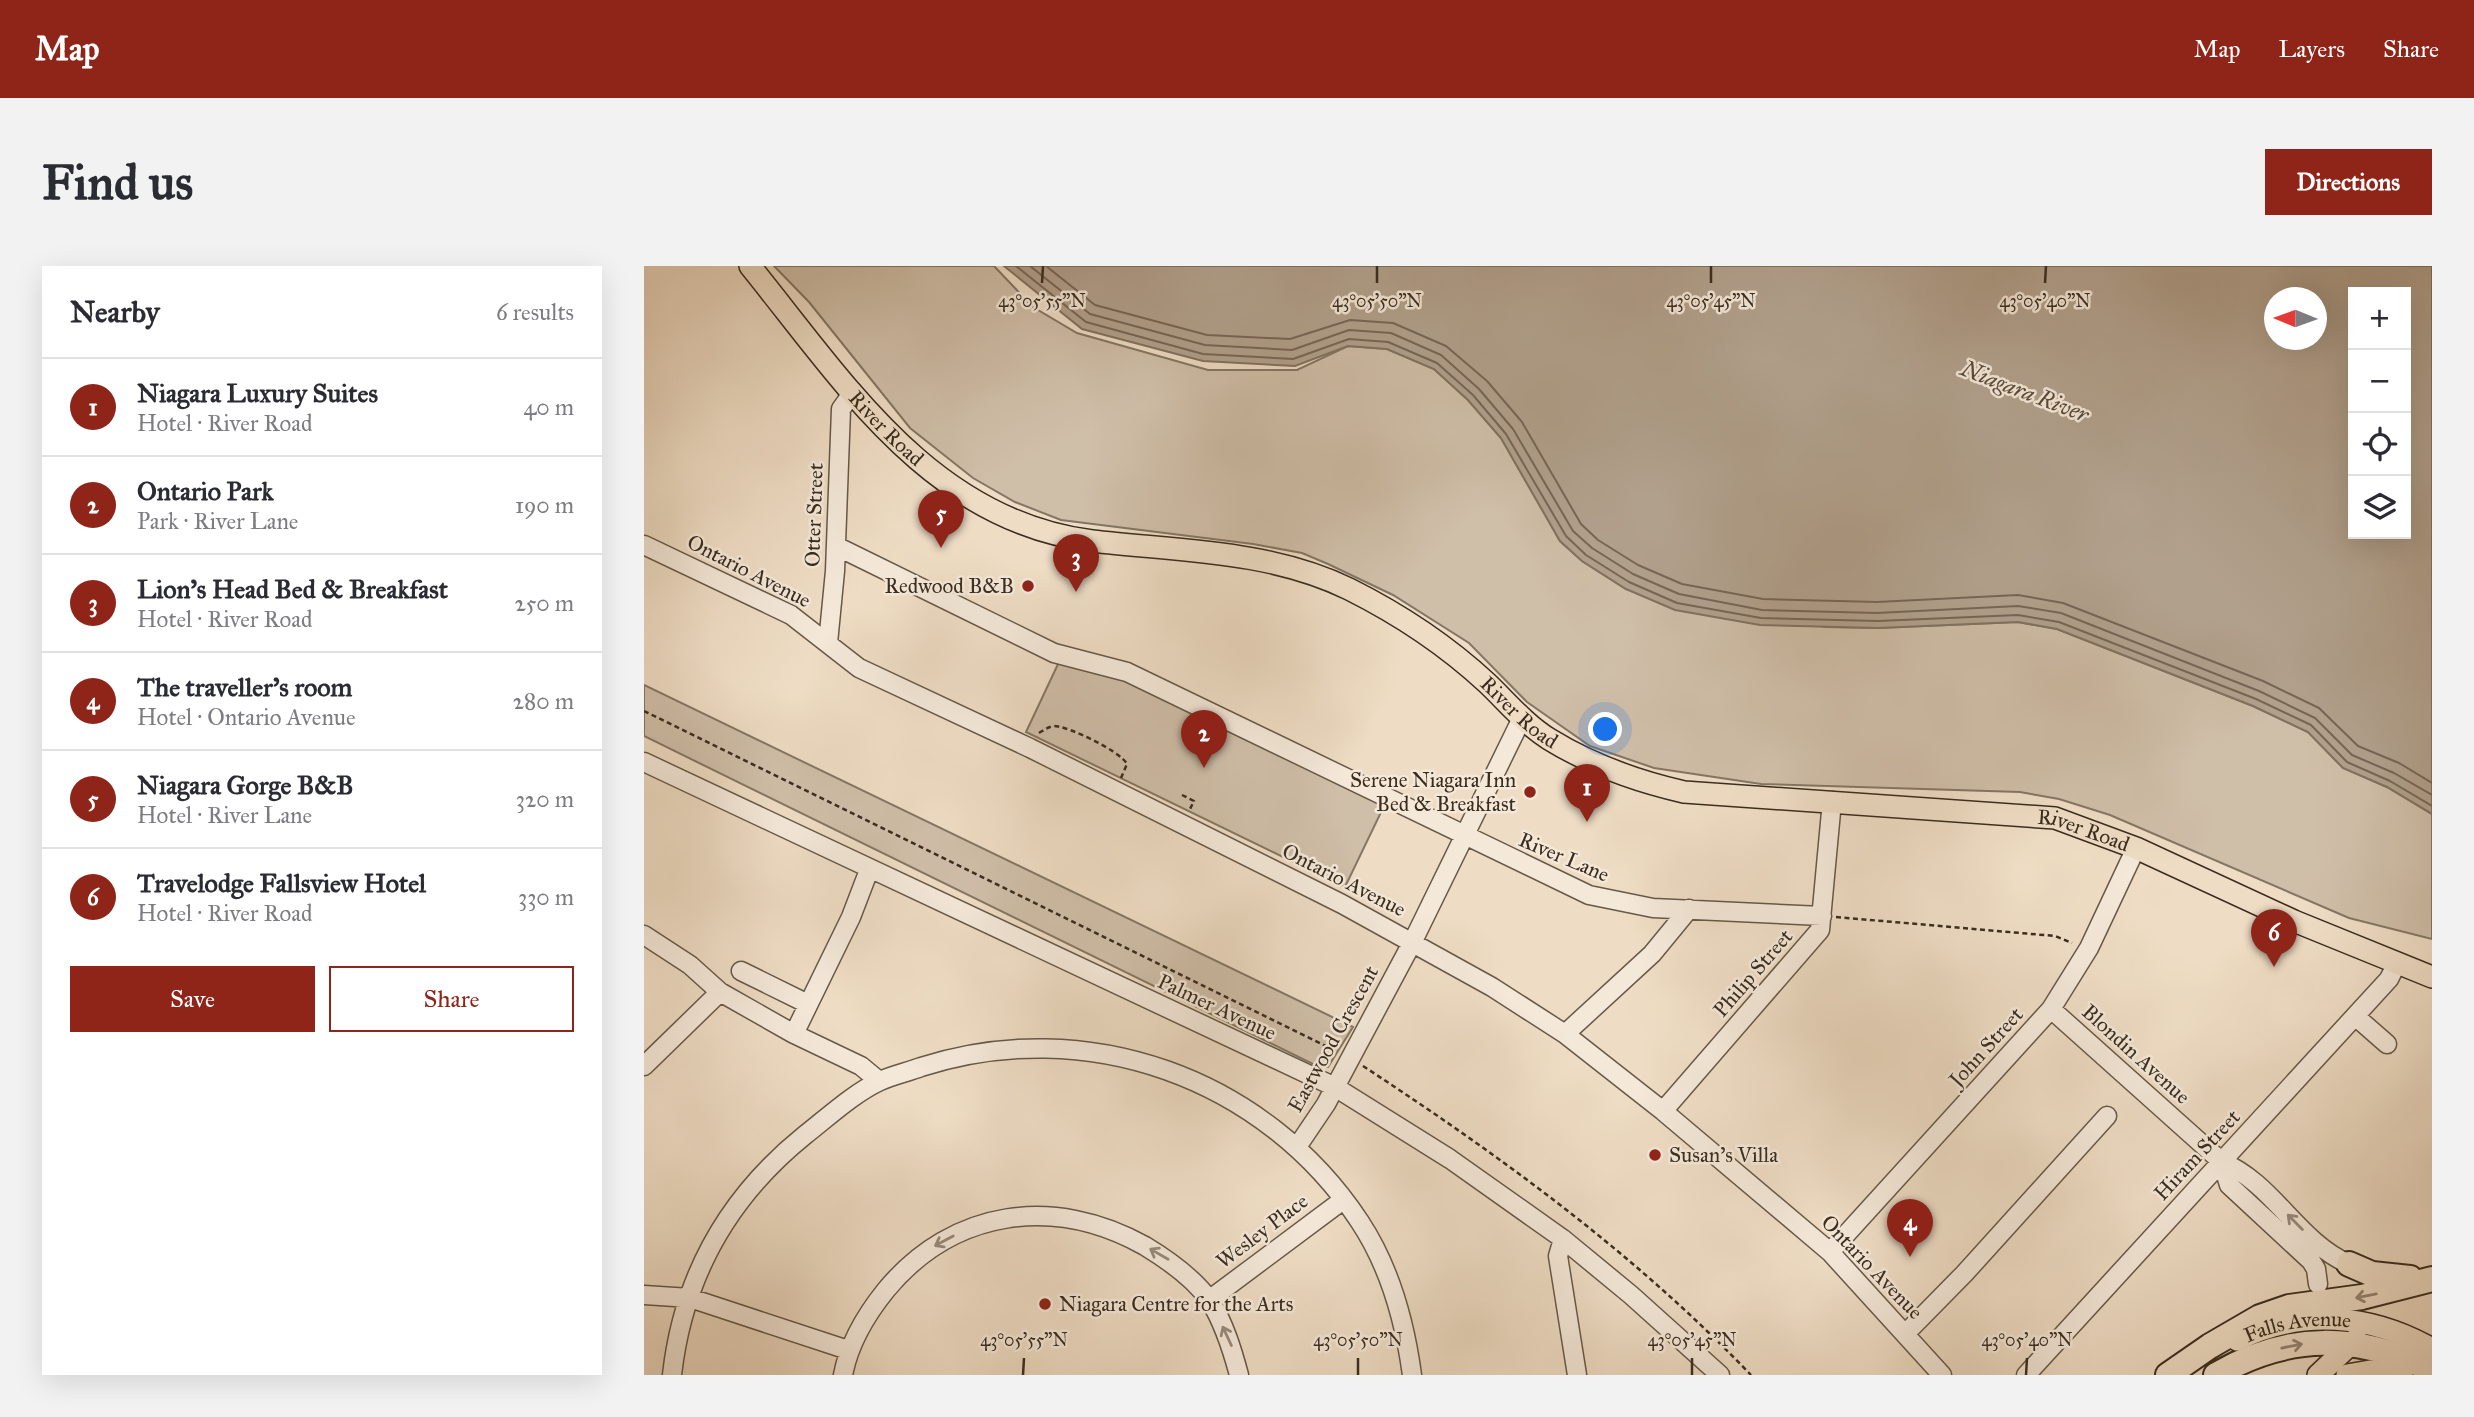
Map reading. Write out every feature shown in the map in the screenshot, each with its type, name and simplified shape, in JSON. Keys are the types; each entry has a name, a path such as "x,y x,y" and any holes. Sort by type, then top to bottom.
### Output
{"highway":[{"path":"2348,1264 2386,1277 2432,1278"},
{"path":"2178,1369 2245,1325 2298,1305 2362,1297 2432,1278"},
{"path":"2298,1305 2314,1294 2318,1284"},
{"name":"Falls Avenue","path":"2216,1375 2267,1352 2361,1333 2390,1351 2432,1370"}],"main road":[{"name":"River Road","path":"750,266 853,392 918,462 951,488 995,511 1047,532 1090,540 1235,555 1288,567 1347,588 1444,646 1522,718 1567,749 1637,780 1684,792 2054,818 2136,848 2259,905 2432,977"},
{"name":"Falls Avenue","path":"2178,1369 2249,1334 2285,1322 2334,1318 2361,1333 2432,1349"},
{"path":"2318,1375 2361,1333"},
{"path":"2347,1375 2370,1371 2402,1375"}],"street":[{"name":"Otter Street","path":"828,643 836,546 841,409 853,392"},
{"name":"Ontario Avenue","path":"644,545 791,615 859,668 1114,790 1413,941 1492,987 1565,1034 1662,1111 1830,1252 1942,1375"},
{"name":"River Lane","path":"836,546 1047,650 1127,672 1589,895 1631,906 1822,916"},
{"name":"Eastwood Crescent","path":"1412,1375 1407,1339 1381,1259 1360,1222 1297,1147 1335,1087 1413,941 1522,718"},
{"name":"Palmer Avenue","path":"644,762 1335,1087 1450,1159 1563,1239 1631,1295 1720,1375"},
{"name":"Philip Street","path":"1662,1111 1819,930 1832,801"},
{"name":"John Street","path":"1830,1252 2051,1009 2089,948 2136,848"},
{"path":"794,1034 855,906 869,870"},
{"path":"1565,1034 1652,954 1689,909"},
{"path":"644,935 691,965 720,992 794,1034 861,1066 879,1081"},
{"name":"Hiram Street","path":"2026,1375 2389,979 2397,963"},
{"path":"741,971 808,1004"},
{"path":"644,1066 720,992"},
{"name":"Blondin Avenue","path":"2051,1009 2222,1162 2243,1171 2312,1239 2348,1264"},
{"path":"2355,1016 2387,1044"},
{"path":"672,1375 674,1353 709,1246 756,1180 783,1153 879,1081 950,1058 1005,1050 1073,1049 1135,1059 1201,1083 1253,1112 1297,1147"},
{"path":"1905,1335 1964,1275 2107,1116"},
{"name":"Blondin Avenue","path":"2222,1162 2229,1185 2311,1261 2316,1269 2318,1284"},
{"name":"Wesley Place","path":"1209,1300 1343,1200"},
{"path":"843,1375 848,1350 872,1307 898,1276 926,1251 975,1225 1021,1215 1070,1218 1123,1234 1171,1261 1209,1300 1231,1344 1239,1375"},
{"path":"1563,1239 1559,1256 1577,1375"},
{"path":"644,1294 690,1298 848,1350"}],"path":[{"path":"644,711 1349,1057 1474,1139 1576,1215 1652,1280 1751,1375"},
{"path":"1030,748 1038,734 1050,726 1065,728 1097,743 1118,754 1126,764 1114,790"},
{"path":"1822,916 2055,936 2089,948"}],"shaded area":[{"path":"774,266 994,266 1033,307 1077,333 1208,370 1297,370 1348,346 1387,349 1434,369 1468,400 1501,438 1560,541 1582,561 1626,589 1825,627 1878,628 2018,622 2057,629 2253,706 2308,732 2343,768 2387,787 2432,814 2432,939 2349,918 2110,815 2059,799 2020,792 1761,784 1654,768 1590,746 1527,702 1469,643 1393,595 1328,564 1302,553 1253,544 1061,520 1015,502 973,478 910,428 809,302"},
{"path":"1059,662 1115,676 1385,804 1345,887 1026,732"},
{"path":"644,685 1353,1027 1328,1067 1319,1067 644,736"}],"water":[{"name":"Niagara River","path":"1004,266 2432,266 2432,814 2387,787 2343,768 2308,732 2253,706 2057,629 2018,622 1878,628 1760,625 1675,610 1626,589 1582,561 1560,541 1501,438 1468,400 1434,369 1387,349 1348,346 1295,366 1203,361 1082,329"}],"place":[{"name":"Niagara Gorge B&B","path":"941,548"},
{"name":"Redwood B&B","path":"1028,586"},
{"name":"Lion’s Head Bed & Breakfast","path":"1076,592"},
{"name":"Ontario Park","path":"1204,768"},
{"name":"Serene Niagara Inn Bed & Breakfast","path":"1530,792"},
{"name":"Niagara Luxury Suites","path":"1587,822"},
{"name":"Travelodge Fallsview Hotel","path":"2274,967"},
{"name":"Susan’s Villa","path":"1655,1155"},
{"name":"The traveller's room","path":"1910,1257"},
{"name":"Niagara Centre for the Arts","path":"1045,1304"}]}
